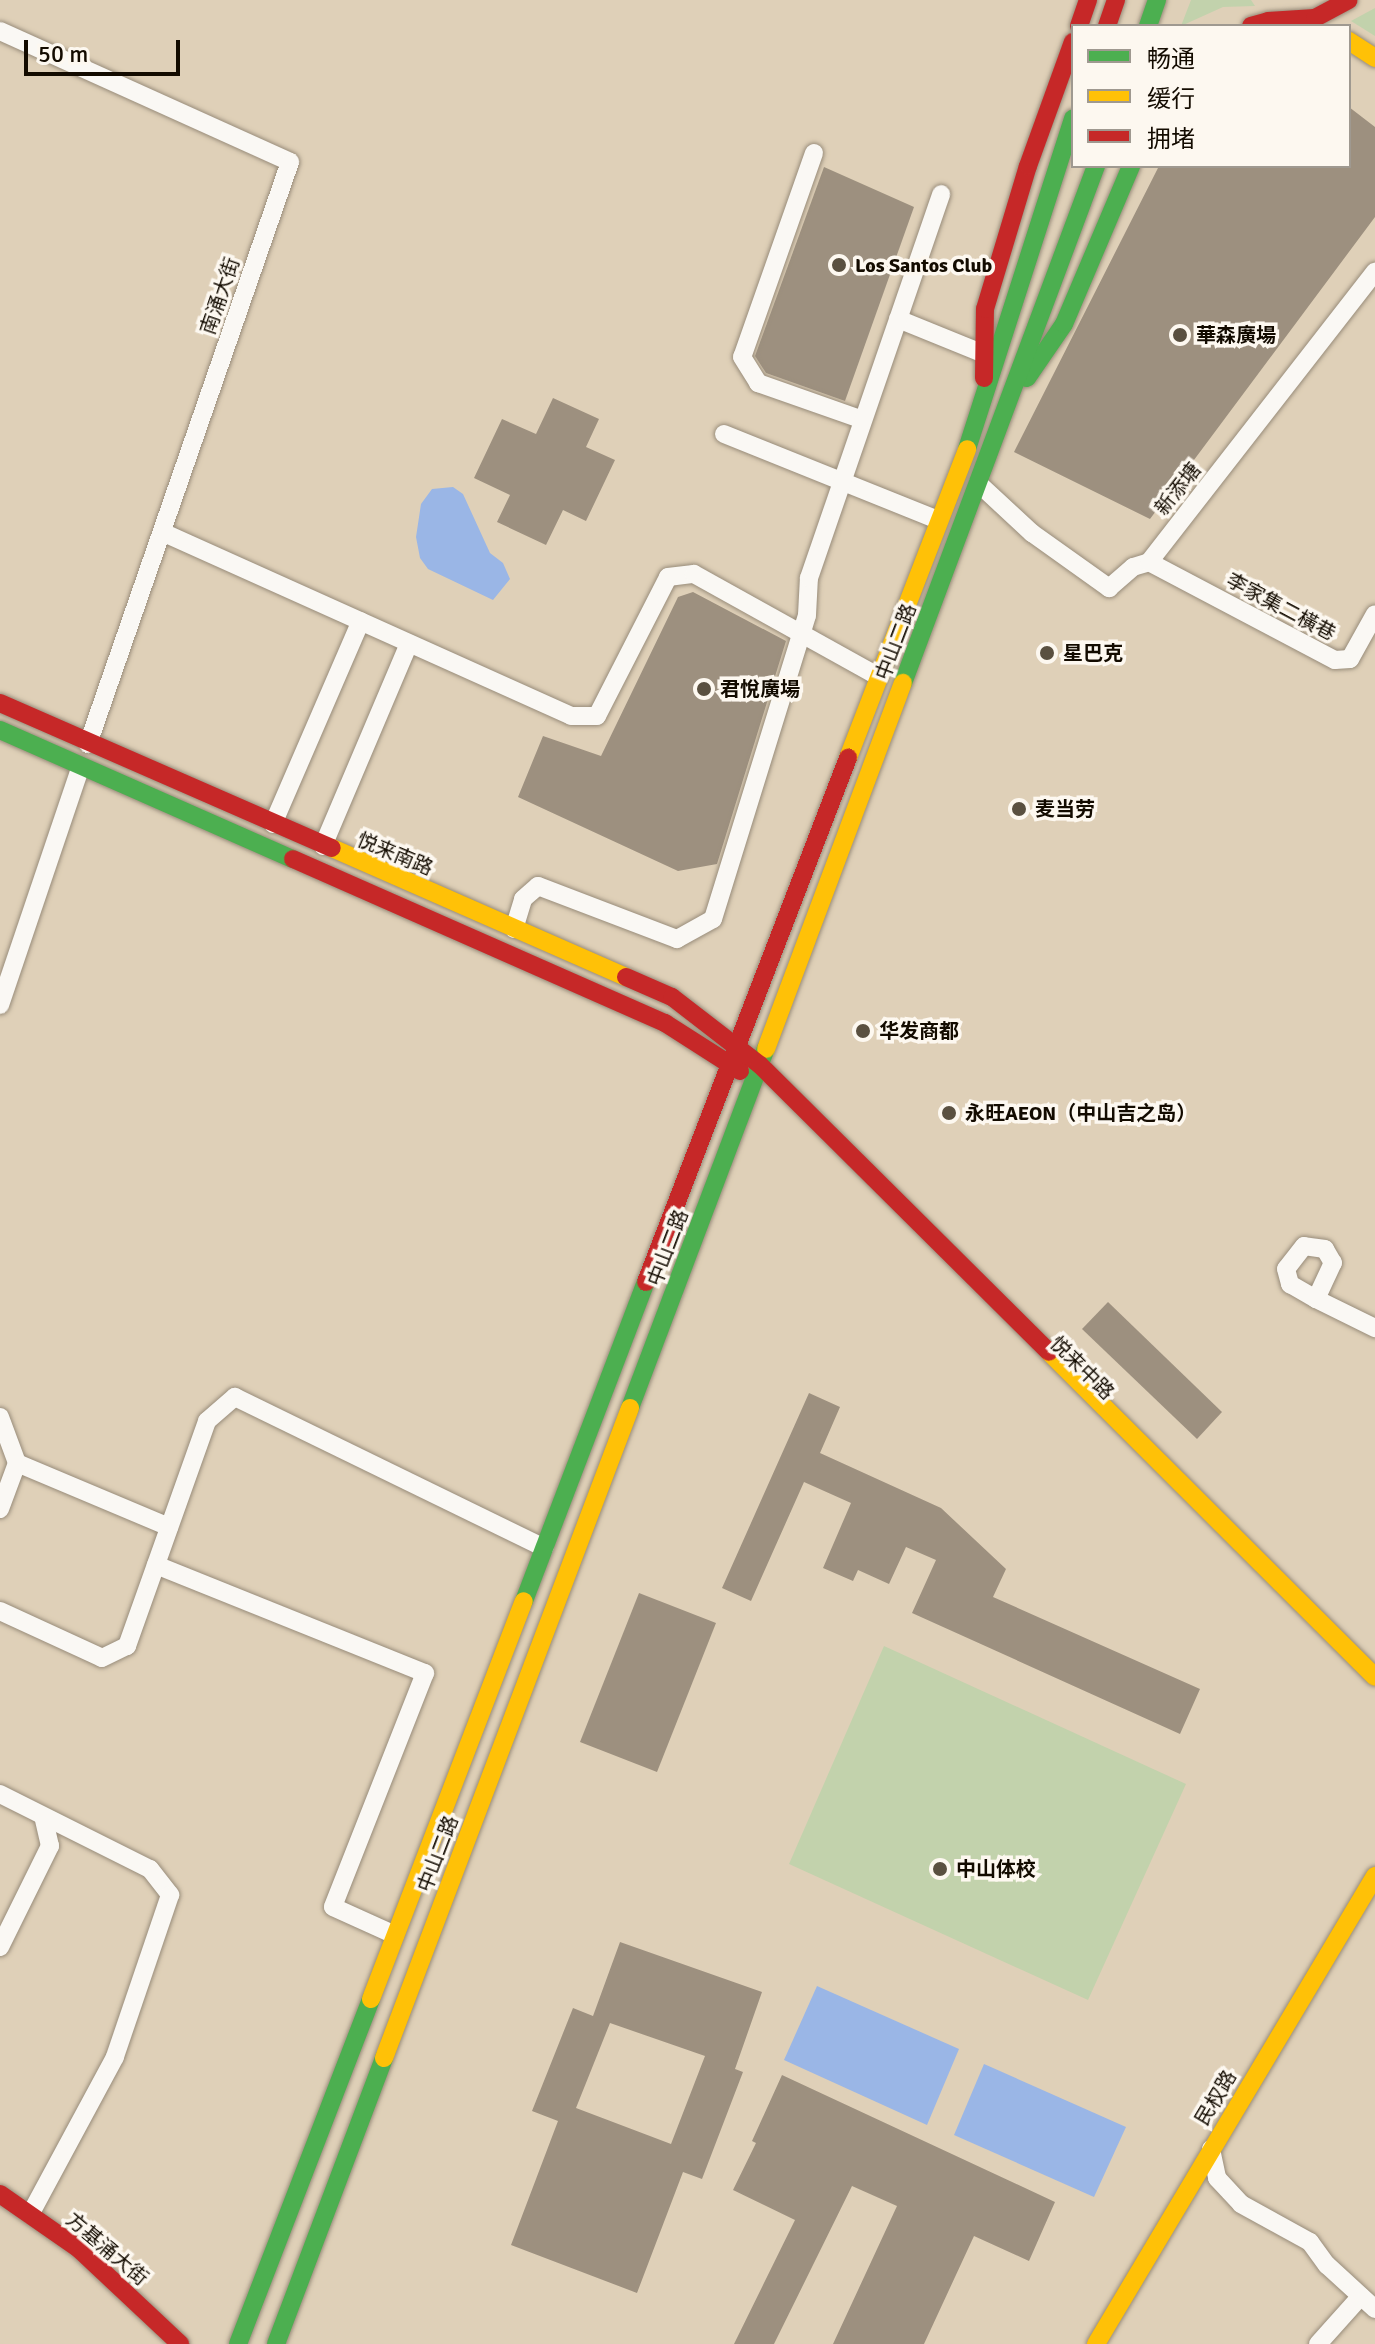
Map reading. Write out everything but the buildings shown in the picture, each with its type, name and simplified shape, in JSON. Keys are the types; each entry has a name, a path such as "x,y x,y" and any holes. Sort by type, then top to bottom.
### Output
{"main road":[{"path":"1080,24 1088,0"},
{"path":"1108,24 1116,0"},
{"path":"1149,24 1157,0"},
{"path":"1282,0 1321,22"},
{"path":"1258,24 1268,21 1321,22 1349,0"},
{"path":"1351,42 1375,58"},
{"path":"984,404 985,309 1028,166 1071,48"},
{"name":"中山二路","path":"238,2344 984,404 1071,124"},
{"name":"中山二路","path":"276,2344 1095,168"},
{"path":"1007,406 1064,324 1130,168"},
{"name":"悦来南路","path":"0,703 672,997 732,1055 757,1073"},
{"name":"悦来南路","path":"0,730 732,1055"},
{"name":"悦来中路","path":"757,1073 1375,1677"},
{"name":"悦来中路","path":"757,1073 845,1165 1375,1690"},
{"name":"民权路","path":"1096,2344 1375,1876"},
{"name":"方基涌大街","path":"0,2194 79,2249 180,2344"}],"street":[{"name":"南涌大街","path":"0,31 290,162 88,744"},
{"path":"814,153 742,357 758,383 863,420"},
{"path":"514,929 523,899 538,886 677,939 713,919 802,634 807,615 809,578 941,194"},
{"name":"新添塘","path":"978,483 1032,533 1109,588 1133,567 1149,562 1375,272"},
{"path":"898,319 984,354"},
{"path":"724,434 938,520"},
{"path":"162,532 571,716 597,716 668,577 694,574 879,677"},
{"name":"李家集二橫巷","path":"1149,562 1335,660 1350,659 1375,614"},
{"path":"273,824 361,621"},
{"path":"323,846 409,643"},
{"path":"0,1005 81,766"},
{"path":"1316,1299 1333,1263 1325,1249 1304,1246 1286,1269 1290,1284 1316,1299 1375,1328"},
{"path":"0,1611 102,1658 127,1646 207,1421 235,1397 544,1548"},
{"path":"0,1417 17,1463 0,1509"},
{"path":"17,1463 169,1527"},
{"path":"156,1565 425,1673 333,1907 395,1935"},
{"path":"0,1794 44,1819 150,1869 170,1895 115,2057 30,2215"},
{"path":"0,1947 50,1846 44,1819"},
{"path":"1211,2149 1217,2178 1241,2204 1310,2242 1327,2265 1375,2309"},
{"path":"1318,2344 1361,2296"}],"green space":[{"path":"1191,0 1251,0 1255,6 1223,7 1182,24"},
{"path":"1375,8 1375,36 1351,21"},
{"path":"884,1646 1186,1784 1088,2000 789,1864"}],"water":[{"path":"453,487 463,494 490,553 503,563 510,579 493,600 428,569 420,558 416,537 421,504 432,489"},
{"path":"817,1986 959,2049 927,2125 784,2060"},
{"path":"984,2064 1126,2127 1094,2197 954,2135"}],"traffic: fast":[{"path":"1149,24 1157,0"},
{"path":"967,449 1071,125"},
{"path":"903,683 1095,168"},
{"path":"1027,378 1064,324 1130,168"},
{"path":"0,730 293,859"},
{"path":"630,1408 766,1049"},
{"path":"524,1601 646,1282"},
{"path":"238,2344 371,1999"},
{"path":"276,2344 384,2058"}],"traffic: slow":[{"path":"1351,42 1375,58"},
{"path":"848,758 967,449"},
{"path":"766,1049 903,683"},
{"path":"332,848 626,977"},
{"path":"1049,1352 1375,1677"},
{"path":"384,2058 630,1408"},
{"path":"371,1999 524,1601"},
{"path":"1096,2344 1375,1876"}],"traffic: jam":[{"path":"1080,24 1088,0"},
{"path":"1108,24 1116,0"},
{"path":"1258,24 1315,18 1349,0"},
{"path":"984,378 985,309 1028,166 1071,48"},
{"path":"0,703 332,848"},
{"path":"646,1282 848,758"},
{"path":"293,859 665,1023 740,1071"},
{"path":"626,977 672,997 760,1065 1049,1352"},
{"path":"0,2194 79,2249 180,2344"}],"place":[{"name":"Los Santos Club","path":"839,265"},
{"name":"華森廣場","path":"1180,335"},
{"name":"星巴克","path":"1047,653"},
{"name":"君悅廣場","path":"704,689"},
{"name":"麦当劳","path":"1019,809"},
{"name":"华发商都","path":"863,1031"},
{"name":"永旺AEON（中山吉之岛）","path":"949,1113"},
{"name":"中山体校","path":"940,1869"}]}
